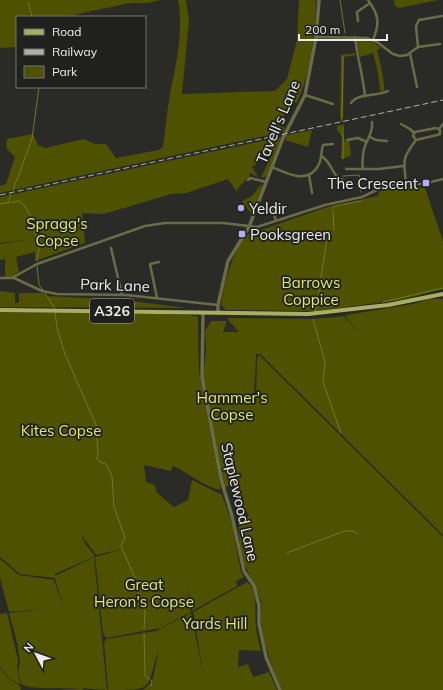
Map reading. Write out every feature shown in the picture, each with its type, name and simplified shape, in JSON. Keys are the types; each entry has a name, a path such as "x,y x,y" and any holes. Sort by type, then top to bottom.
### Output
{"main road":[{"name":"A326","path":"0,310 271,314 343,311 420,300 443,294"}],"street":[{"name":"Tavell's Lane","path":"249,227 285,134 305,95 316,37 319,0"},
{"path":"368,0 377,13 379,21 373,40"},
{"path":"358,21 357,12 370,3"},
{"path":"418,47 416,26 419,20 442,16"},
{"path":"316,37 355,37 373,40 395,56 402,56 410,53 418,47 440,44"},
{"path":"355,37 356,52 362,69 365,96"},
{"path":"410,53 417,87"},
{"path":"351,104 354,100 365,96 388,91"},
{"path":"305,95 333,104"},
{"path":"363,169 363,155 366,142 370,137 373,128 372,122"},
{"path":"401,124 414,133 413,136 416,140"},
{"path":"439,129 443,124"},
{"path":"414,133 436,128 439,129"},
{"path":"406,184 404,166 405,156 416,140 441,134 439,129"},
{"path":"370,137 376,140 387,141"},
{"path":"347,140 358,138 366,142"},
{"path":"272,167 296,177 309,175 317,167 323,145 333,144"},
{"path":"321,156 326,158 334,174 343,180"},
{"path":"346,169 404,166"},
{"path":"309,175 312,193"},
{"path":"248,180 253,178 266,182"},
{"path":"0,278 14,278 37,264 145,226 165,223 215,223 249,227 262,226 325,205 362,197 383,187 406,184 424,184 443,179"},
{"path":"274,204 272,210 276,221"},
{"path":"218,313 218,306 228,261 249,227"},
{"path":"111,248 122,295"},
{"path":"157,298 150,264 159,262"},
{"name":"Park Lane","path":"14,278 42,291 57,294 122,295 218,306"},
{"name":"Staplewood Lane","path":"203,313 202,377 221,479 232,516 244,571 254,586 259,605 259,624 266,657 280,690"}],"green space":[{"path":"0,0 161,0 148,3 130,3 74,16 16,16 16,47 0,48"},
{"path":"178,0 186,0 189,20 182,94 275,91 287,79 297,40 299,0 316,0 315,26 306,78 297,103 292,102 278,125 285,128 283,132 0,193 0,186 6,184 15,157 6,148 7,139 33,134 38,145 45,148 84,139 95,144 106,144 116,158 159,150 163,147 168,107 178,54 180,14"},
{"path":"394,0 438,0 399,8 395,6"},
{"path":"356,39 373,42 381,48 377,50 383,78 384,91 381,92 380,89 373,53 360,57"},
{"path":"355,53 355,55 344,57 343,118 340,118 341,55"},
{"path":"344,124 343,131 345,142 349,141 351,155 341,159 342,137 337,130 337,126"},
{"path":"312,130 308,147 285,140 287,135"},
{"name":"Spragg's Copse","path":"281,137 267,175 265,177 261,177 274,151 266,149 256,164 252,167 258,177 250,173 249,177 237,189 237,192 228,179 186,193 171,194 104,214 82,213 85,243 35,261 35,252 16,257 19,272 12,277 5,277 5,259 0,260 0,244 31,239 0,243 0,197"},
{"path":"261,184 262,187 252,215 242,201 252,196"},
{"name":"Barrows Coppice","path":"403,186 425,188 443,241 443,289 400,300 315,311 226,310 221,305 229,269 244,236 327,207 378,196 380,191"},
{"path":"0,291 15,293 15,303 19,303 19,293 43,293 47,296 122,300 188,308 0,307"},
{"name":"Hammer's Copse","path":"429,299 443,299 443,535 260,354 256,354 254,396 256,403 257,358 259,355 443,537 443,690 282,690 272,666 264,640 261,623 261,601 243,560 241,550 238,528 249,515 239,501 232,484 224,488 203,377 206,351 205,331 211,321 227,321 223,332 239,332 228,318 313,319 345,316 346,319 364,336 347,319 346,315 413,304"},
{"path":"0,312 164,314 190,315 198,317 199,371 221,489 210,487 173,466 171,471 144,465 146,482 155,485 157,493 174,507 188,500 192,480 222,495 232,523 241,572 244,577 236,581 237,586 192,611 186,582 191,612 161,628 106,638 103,633 95,557 127,548 96,555 81,534 86,545 95,556 55,574 55,576 94,557 107,690 81,688 85,690 60,690 80,688 40,688 21,684 18,672 20,661 17,642 9,613 47,609 9,612 0,578 0,559 19,575 54,580 63,607 55,578 20,574 0,557"},
{"name":"Yards Hill","path":"247,582 251,586 255,597 257,637 261,651 239,650 238,667 248,664 253,677 269,672 277,690 143,690 152,682 159,650 146,685 142,688 108,690 104,643 106,639 156,631 191,613 204,677 193,612"},
{"path":"7,613 18,660 17,668 20,685 9,678 0,667 0,614"},
{"path":"0,668 8,678 20,686 21,690 0,690"}],"waterway":[{"path":"340,0 345,33"},
{"path":"28,2 32,16"},
{"path":"342,121 343,57"},
{"path":"13,190 32,139 39,88"},
{"path":"343,127 343,159"},
{"path":"343,176 359,175 361,192"},
{"path":"8,202 11,194"},
{"path":"0,204 19,201 24,205 31,216 39,249 37,261"},
{"path":"333,208 335,206 361,201"},
{"path":"333,211 334,230"},
{"path":"315,311 319,301 319,289 327,239 331,233"},
{"path":"37,266 39,285 43,290"},
{"path":"383,302 443,288"},
{"path":"45,293 55,309"},
{"path":"55,312 57,328 65,354 96,425 98,452 97,459 106,464 112,476 114,507 125,537 121,546 135,578 136,589 142,600 145,613 144,629"},
{"path":"313,319 325,362 323,382 341,433"},
{"path":"287,553 344,531 353,531 358,534"},
{"path":"144,633 145,676 152,681 151,686"}],"railway":[{"path":"0,195 443,100"}],"place":[{"name":"The Crescent","path":"426,183"},
{"name":"Yeldir","path":"241,208"},
{"name":"Pooksgreen","path":"242,234"}],"park label":[{"name":"Kites Copse","path":"61,430"},
{"name":"Great Heron's Copse","path":"144,592"}]}
